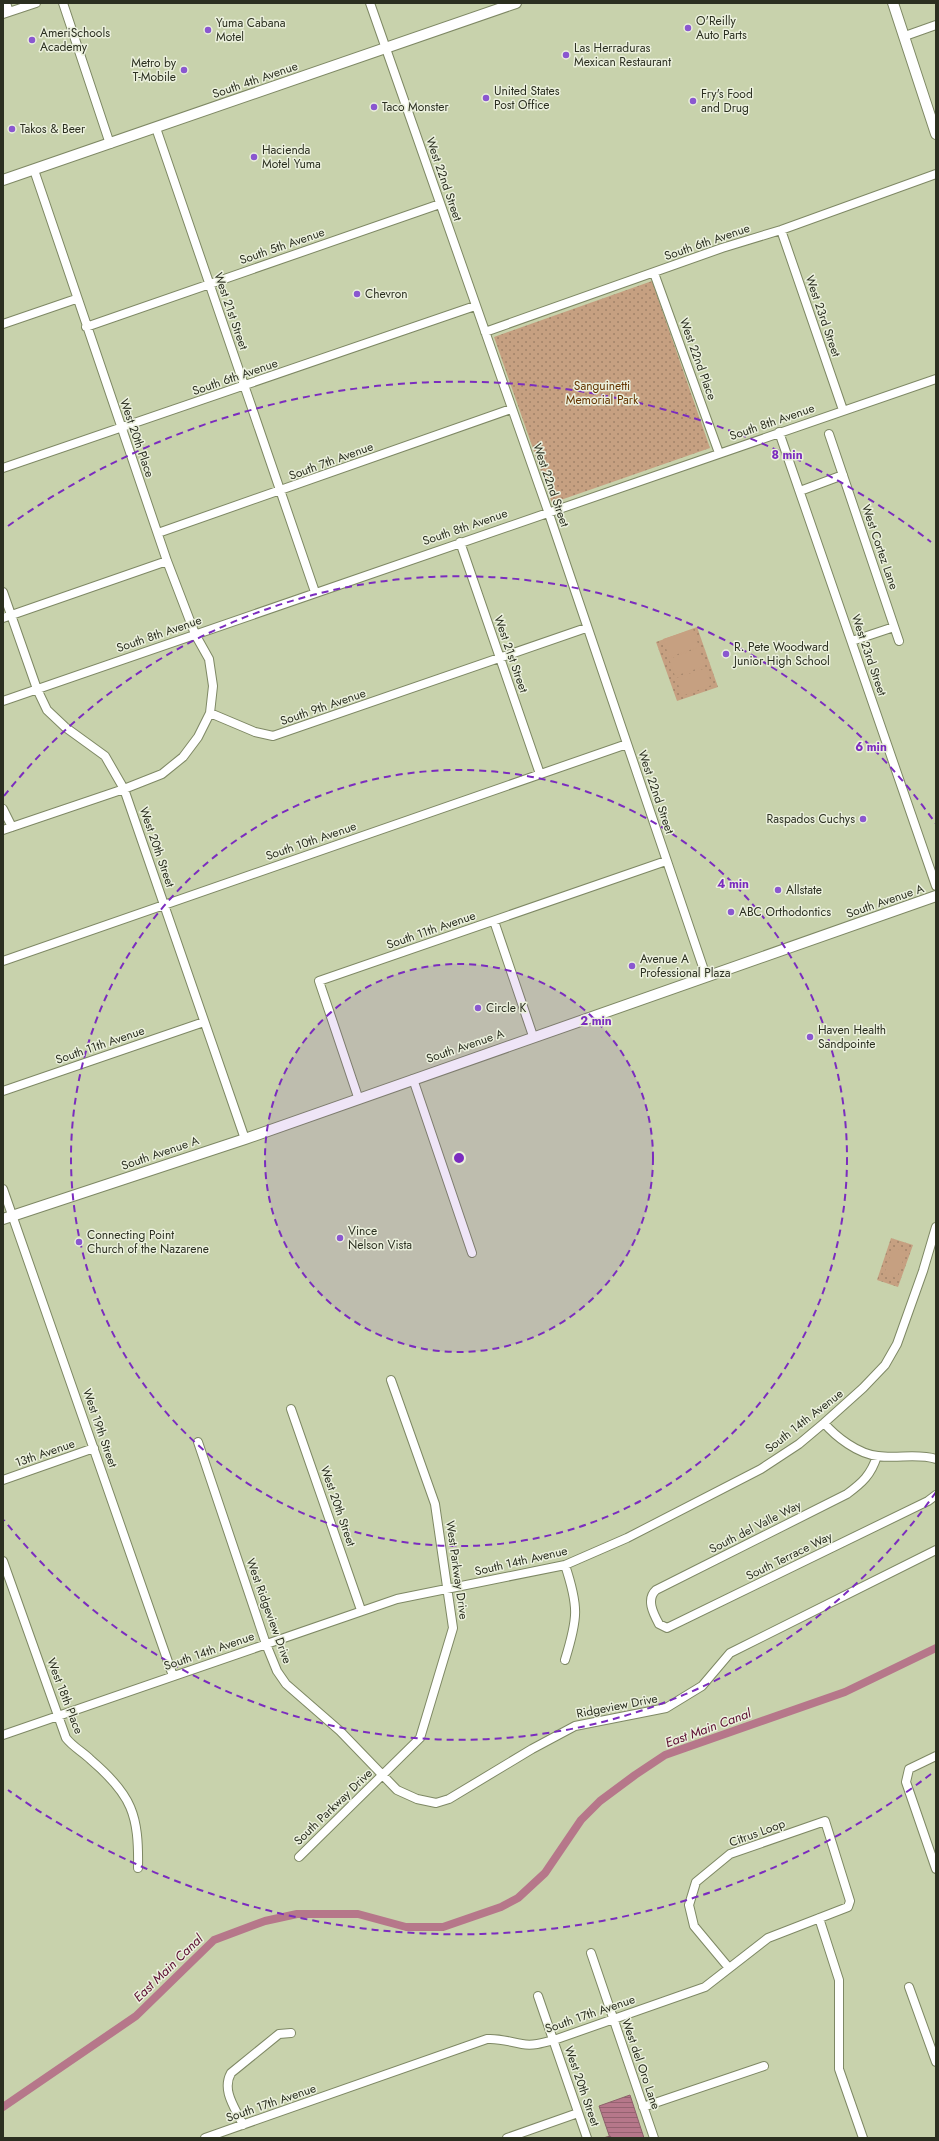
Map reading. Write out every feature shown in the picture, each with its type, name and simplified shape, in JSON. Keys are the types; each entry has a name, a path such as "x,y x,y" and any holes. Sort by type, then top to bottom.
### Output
{"main road":[{"name":"South 4th Avenue","path":"3,180 516,3"},
{"path":"893,3 934,119 936,134"},
{"name":"South Avenue A","path":"3,1219 244,1139 358,1097 936,896"}],"street":[{"path":"6,3 6,13 36,3"},
{"path":"63,3 110,144"},
{"name":"West 22nd Street","path":"370,3 548,511 586,628 706,976"},
{"path":"905,36 936,25"},
{"name":"West 21st Street","path":"156,128 315,592"},
{"name":"West 20th Place","path":"34,170 76,299 167,561 195,634 208,659 213,686 210,713"},
{"name":"South 6th Avenue","path":"485,332 722,248 781,230 936,174"},
{"name":"South 5th Avenue","path":"86,327 440,204"},
{"name":"West 23rd Street","path":"781,230 844,410"},
{"name":"West 22nd Place","path":"654,273 719,453"},
{"path":"3,324 76,299"},
{"name":"South 6th Avenue","path":"3,468 244,387 475,306"},
{"name":"South 8th Avenue","path":"3,701 548,511 936,379"},
{"name":"South 7th Avenue","path":"158,533 511,409"},
{"name":"West 23rd Street","path":"779,432 936,886"},
{"name":"West Cortez Lane","path":"829,434 899,640"},
{"path":"800,491 843,475"},
{"name":"West 21st Street","path":"460,542 499,659 540,774"},
{"path":"3,618 167,561"},
{"name":"West 20th Street","path":"3,592 37,689 47,710 60,722 105,756 124,789 244,1139"},
{"path":"852,641 894,627"},
{"name":"South 9th Avenue","path":"210,713 255,732 273,736 586,628"},
{"path":"3,830 124,789 162,774 183,757 198,738 210,713"},
{"name":"South 10th Avenue","path":"3,961 627,744"},
{"path":"3,809 12,827"},
{"name":"South 11th Avenue","path":"358,1097 319,981 666,861"},
{"path":"494,920 533,1036"},
{"name":"South 11th Avenue","path":"3,1091 204,1022"},
{"path":"413,1079 472,1253"},
{"name":"West 19th Street","path":"3,1189 14,1216 173,1676"},
{"name":"South 14th Avenue","path":"3,1735 361,1610 416,1594 523,1575 565,1565 627,1538 761,1469 799,1444 824,1423 878,1374 892,1355 923,1271 936,1227"},
{"name":"West Parkway Drive","path":"383,1775 420,1738 453,1628 435,1504 391,1380"},
{"name":"West 20th Street","path":"291,1409 361,1610"},
{"path":"824,1423 846,1443 877,1456 927,1456 936,1459"},
{"name":"West Ridgeview Drive","path":"198,1442 266,1644 277,1671 286,1684 340,1731 383,1775"},
{"name":"13th Avenue","path":"3,1480 94,1448"},
{"name":"South del Valle Way","path":"655,1617 650,1599 656,1590 847,1494 867,1478 873,1468 877,1456"},
{"name":"South Terrace Way","path":"655,1617 659,1624 667,1628 928,1501 936,1495"},
{"name":"Ridgeview Drive","path":"383,1775 396,1790 417,1800 436,1803 450,1799 532,1749 575,1726 666,1708 702,1686 730,1653 936,1550"},
{"name":"West 18th Place","path":"3,1561 57,1717 66,1738 72,1745 90,1759 123,1792 133,1812 137,1826 138,1868"},
{"path":"565,1565 576,1605 574,1634 566,1660"},
{"path":"936,1756 909,1769 907,1782 936,1870"},
{"name":"South Parkway Drive","path":"299,1857 383,1775"},
{"name":"Citrus Loop","path":"729,1968 694,1926 689,1905 696,1882 730,1854 825,1821 850,1901"},
{"name":"South 17th Avenue","path":"205,2138 487,2039 498,2039 535,2045 554,2040 612,2018 705,1987 768,1938 848,1907 850,1901"},
{"path":"819,1918 839,1980 839,2069 863,2138"},
{"name":"West del Oro Lane","path":"591,1953 654,2138"},
{"path":"909,1987 936,2062"},
{"name":"West 20th Street","path":"538,1996 587,2138"},
{"path":"243,2125 226,2088 227,2080 231,2074 278,2034 291,2033"},
{"path":"643,2107 764,2066"},
{"path":"507,2138 578,2113"}],"green space":[{"name":"Sanguinetti Memorial Park","path":"652,281 710,448 552,503 494,337"},
{"path":"697,627 718,687 677,701 656,642"},
{"path":"693,629 699,647 669,657 663,639"},
{"path":"699,648 705,666 675,676 669,659"},
{"path":"706,668 712,685 682,696 676,678"},
{"path":"891,1238 913,1245 898,1287 877,1280"},
{"path":"893,1247 906,1252 897,1278 884,1274"}],"shaded area":[{"path":"630,2095 644,2138 610,2138 599,2106"}],"waterway":[{"name":"East Main Canal","path":"3,2107 136,2016 214,1940 265,1921 297,1914 358,1914 406,1927 443,1927 501,1907 518,1898 545,1873 581,1820 600,1801 665,1755 845,1692 936,1648"},
{"path":"606,2138 610,2137"}],"place":[{"name":"O'Reilly Auto Parts","path":"688,28"},
{"name":"Yuma Cabana Motel","path":"208,30"},
{"name":"AmeriSchools Academy","path":"32,40"},
{"name":"Las Herraduras Mexican Restaurant","path":"566,55"},
{"name":"Metro by T-Mobile","path":"184,70"},
{"name":"United States Post Office","path":"486,98"},
{"name":"Fry's Food and Drug","path":"693,101"},
{"name":"Taco Monster","path":"374,107"},
{"name":"Takos & Beer","path":"12,129"},
{"name":"Hacienda Motel Yuma","path":"254,157"},
{"name":"Chevron","path":"357,294"},
{"name":"R. Pete Woodward Junior High School","path":"726,654"},
{"name":"Raspados Cuchys","path":"863,819"},
{"name":"Allstate","path":"778,890"},
{"name":"ABC Orthodontics","path":"731,912"},
{"name":"Avenue A Professional Plaza","path":"632,966"},
{"name":"Circle K","path":"478,1008"},
{"name":"Haven Health Sandpointe","path":"810,1037"},
{"name":"Vince Nelson Vista","path":"340,1238"},
{"name":"Connecting Point Church of the Nazarene","path":"79,1242"}]}
